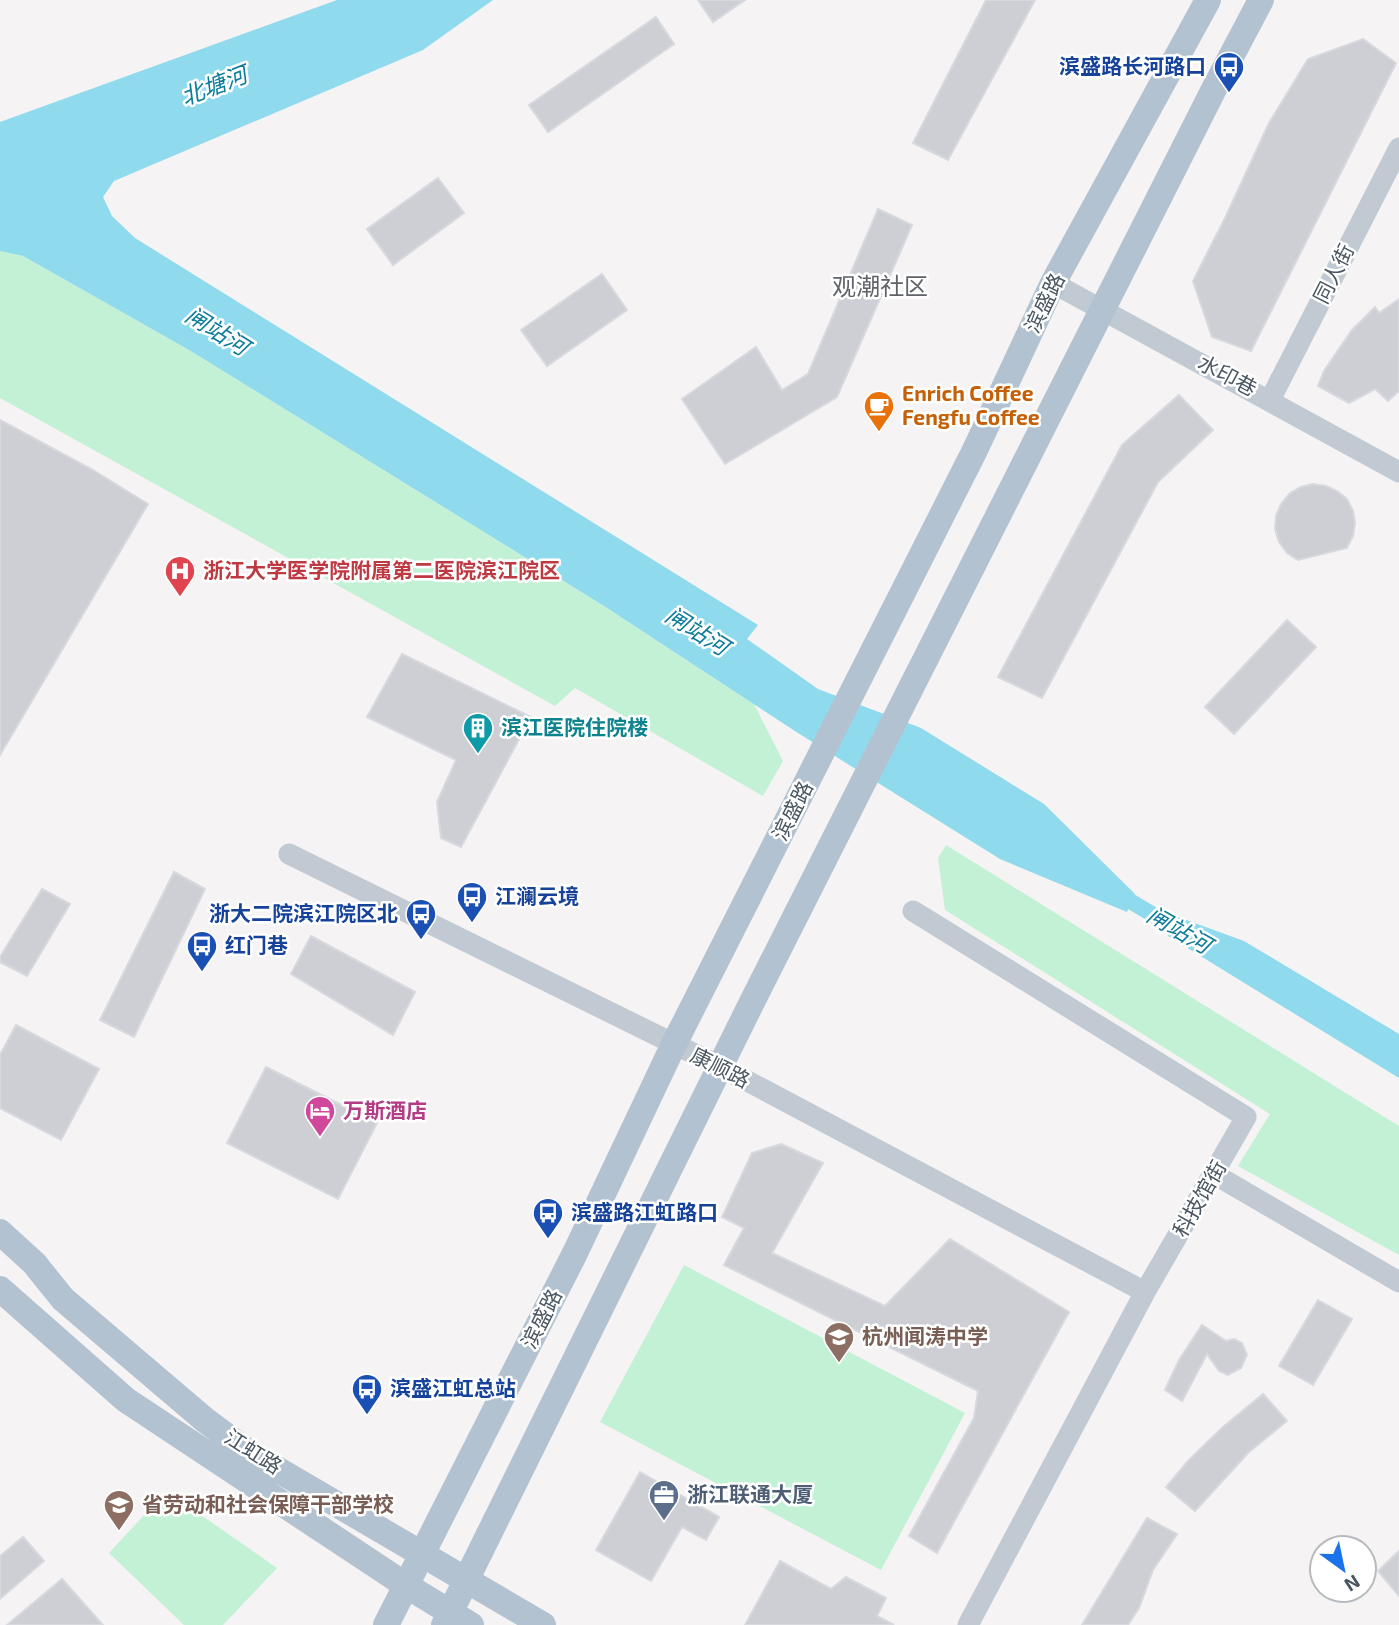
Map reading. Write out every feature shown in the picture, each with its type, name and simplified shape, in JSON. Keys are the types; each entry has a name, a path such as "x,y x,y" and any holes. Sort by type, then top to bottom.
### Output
{"main road":[{"name":"滨盛路","path":"386,1625 575,1253 674,1044 975,450 1053,283 1208,0"},
{"path":"455,1621 467,1580 753,1000 1261,0"},
{"name":"江虹路","path":"0,1233 34,1263 63,1299 205,1420 251,1454 542,1625"},
{"name":"江虹路","path":"0,1289 126,1400 407,1586 455,1621"}],"street":[{"name":"同人街","path":"1270,400 1399,148"},
{"name":"水印巷","path":"1053,283 1399,472"},
{"name":"康顺路","path":"289,854 721,1067 1145,1292"},
{"name":"科技馆街","path":"913,911 1246,1117 1145,1292 968,1625"},
{"path":"1214,1174 1399,1282"}],"green space":[{"path":"0,251 23,256 189,350 604,606 754,704 783,761 763,796 575,688 555,706 0,398"},
{"path":"946,845 1399,1126 1399,1255 1238,1166 1270,1114 945,910 938,858"},
{"path":"684,1265 965,1413 881,1570 600,1422"},
{"path":"161,1497 178,1499 277,1568 223,1625 184,1625 109,1553"}],"water":[{"name":"北塘河","path":"337,0 493,0 423,50 114,181 103,197 112,216 135,238 758,625 747,639 818,689 921,728 1044,804 1135,894 1127,912 1000,859 798,733 604,606 189,350 23,256 0,251 0,122"},
{"path":"1178,917 1244,941 1399,1034 1399,1078 1168,936"}],"building":[{"path":"698,0 745,0 713,22"},
{"path":"986,0 1035,0 948,160 913,143"},
{"path":"656,17 674,44 548,132 529,105"},
{"path":"1363,39 1396,63 1251,351 1212,337 1193,281 1269,123 1308,59"},
{"path":"438,178 464,213 393,265 367,229"},
{"path":"878,209 912,225 837,397 725,464 682,399 756,347 782,390 808,374"},
{"path":"602,274 627,310 547,366 521,330"},
{"path":"1399,299 1399,391 1388,401 1375,389 1349,403 1318,386 1324,371 1352,330 1375,307 1379,313"},
{"path":"1179,395 1213,430 1158,482 1042,698 998,677 1122,445"},
{"path":"0,420 93,470 148,504 0,755"},
{"path":"1313,484 1326,486 1347,499 1355,523 1353,536 1347,548 1298,560 1287,553 1279,542 1275,529 1276,516 1290,493"},
{"path":"1287,620 1316,647 1234,734 1205,707"},
{"name":"滨江医院住院楼","path":"402,654 531,717 461,847 441,838 437,802 456,760 367,717"},
{"path":"174,872 205,889 134,1037 100,1020"},
{"path":"42,889 70,904 27,976 0,962 0,957"},
{"path":"311,936 415,992 393,1035 291,974"},
{"path":"16,1025 99,1069 61,1140 0,1108 0,1055"},
{"path":"266,1067 377,1123 338,1199 227,1143"},
{"path":"781,1144 823,1163 772,1253 885,1306 950,1239 1069,1312 937,1553 909,1536 974,1418 978,1391 724,1265 744,1228 722,1217 752,1153"},
{"path":"1318,1300 1352,1319 1313,1385 1279,1366"},
{"path":"1202,1325 1226,1341 1234,1339 1242,1343 1247,1355 1241,1368 1228,1375 1219,1371 1207,1354 1182,1401 1165,1390 1179,1360"},
{"path":"1263,1394 1287,1421 1249,1452 1195,1511 1166,1487 1223,1427"},
{"name":"浙江联通大厦","path":"640,1472 719,1517 706,1540 682,1527 651,1581 596,1550"},
{"path":"1147,1518 1177,1534 1153,1570 1139,1608 1128,1625 1082,1625"},
{"path":"23,1537 44,1561 0,1599 0,1556"},
{"path":"1399,1551 1399,1596 1378,1571"},
{"path":"780,1561 831,1589 846,1577 886,1598 877,1616 894,1625 745,1625"},
{"path":"62,1579 103,1625 7,1625"}],"waterway":[{"name":"闸站河","path":"1115,892 1192,938"}],"place":[{"name":"滨盛路长河路口","path":"1229,94"},
{"name":"Enrich Coffee Fengfu Coffee","path":"879,433"},
{"name":"浙江大学医学院附属第二医院滨江院区","path":"180,598"},
{"name":"滨江医院住院楼","path":"478,755"},
{"name":"江澜云境","path":"472,924"},
{"name":"浙大二院滨江院区北","path":"421,941"},
{"name":"红门巷","path":"202,973"},
{"name":"万斯酒店","path":"320,1138"},
{"name":"滨盛路江虹路口","path":"548,1240"},
{"name":"杭州闻涛中学","path":"839,1364"},
{"name":"滨盛江虹总站","path":"367,1416"},
{"name":"浙江联通大厦","path":"664,1522"},
{"name":"省劳动和社会保障干部学校","path":"119,1532"}],"district":[{"name":"观潮社区","path":"880,287"}]}
